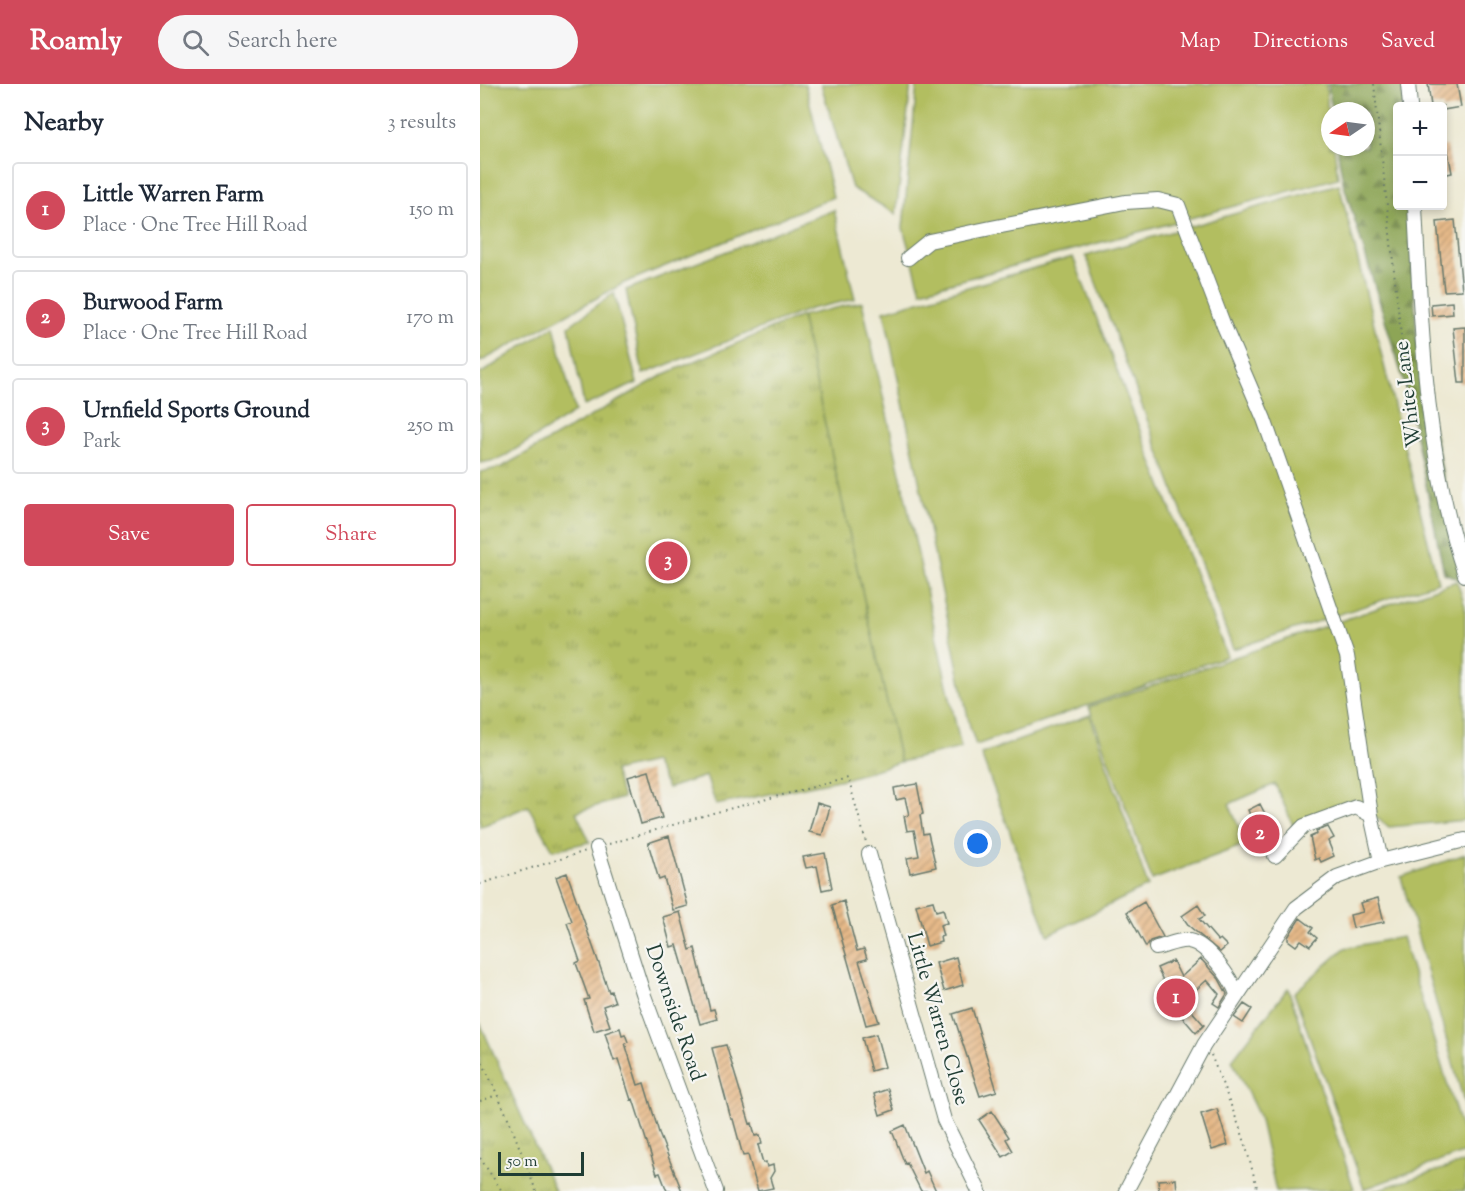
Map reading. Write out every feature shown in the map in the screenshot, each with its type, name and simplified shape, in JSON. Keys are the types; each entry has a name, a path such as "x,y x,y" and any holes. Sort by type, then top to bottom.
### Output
{"street":[{"path":"1408,84 1410,102"},
{"path":"909,258 929,241 991,228 1125,202 1158,200 1178,205 1224,326 1264,419 1347,656 1371,815 1381,861"},
{"name":"White Lane","path":"1414,210 1427,400 1453,540 1465,575"},
{"path":"1275,856 1304,826 1356,807 1371,815"},
{"path":"1126,1191 1204,1045 1296,908 1337,877 1381,861 1465,840"},
{"name":"Downside Road","path":"597,848 643,993 716,1191"},
{"name":"Little Warren Close","path":"869,854 944,1120 979,1191"},
{"path":"1156,948 1184,941 1196,943 1231,978 1237,994"}],"path":[{"path":"1374,84 1407,392 1421,445"},
{"path":"480,884 713,813 848,778 869,854"},
{"path":"1204,1045 1213,1058 1243,1136 1258,1191"},
{"path":"480,1057 509,1120 536,1191"},
{"path":"480,1101 497,1095"},
{"path":"480,1158 502,1191"}],"green space":[{"path":"480,84 805,84 833,197 624,283 480,362"},
{"path":"821,84 911,84 896,214 852,188"},
{"path":"917,84 1326,84 1327,102 1321,102 1321,156 1335,156 1338,178 921,291 903,228"},
{"path":"1328,84 1402,84 1404,102 1393,102 1393,210 1410,210 1417,345 1464,581 1444,573 1407,392 1343,182 1339,156 1375,156 1375,102 1331,102"},
{"path":"1339,184 1438,582 1233,649 1086,256"},
{"path":"834,210 855,299 810,309 643,374 626,290"},
{"path":"1073,257 1227,656 976,745 970,727 884,311"},
{"path":"614,293 637,383 584,406 569,326"},
{"path":"862,302 961,748 900,762 801,316"},
{"path":"801,316 900,762 848,778 716,805 706,776 668,788 654,762 614,771 623,798 576,812 590,842 553,850 528,806 480,827 480,472 502,467 665,374"},
{"path":"554,326 575,412 500,459 480,463 480,374"},
{"path":"1457,581 1465,606 1465,820 1389,827 1353,800 1293,825 1275,784 1229,804 1246,844 1152,880 1089,707"},
{"path":"1090,715 1148,886 1048,935 981,754"},
{"path":"1465,854 1465,1106 1401,877"},
{"path":"1402,937 1465,1141 1465,1152 1364,1189 1294,993 1345,948"},
{"path":"1288,988 1354,1189 1276,1191 1259,1116 1232,1060"},
{"path":"480,1023 555,1191 480,1191"},
{"path":"1465,1162 1465,1191 1373,1191"}],"building":[{"path":"1428,84 1457,84 1461,107 1447,109 1447,102 1430,102"},
{"path":"1447,146 1452,173 1447,174"},
{"path":"1455,220 1462,290 1444,291 1437,222"},
{"path":"1452,302 1453,314 1432,316 1431,304"},
{"path":"1465,327 1465,383 1459,383 1453,328"},
{"path":"649,771 662,818 641,824 628,777"},
{"path":"917,784 923,814 920,815 923,834 928,833 936,867 910,873 907,858 919,856 914,830 907,831 904,816 909,815 905,798 896,800 894,788"},
{"path":"817,803 830,807 822,835 809,832"},
{"path":"1260,804 1267,818 1260,822 1271,846 1255,853 1244,831 1252,828 1248,819 1251,817 1248,810"},
{"path":"1328,827 1334,838 1328,841 1334,856 1321,862 1319,858 1315,860 1310,837 1317,834 1316,831"},
{"path":"669,836 688,906 673,910 664,878 659,880 648,843"},
{"path":"825,853 832,888 822,890 817,866 806,868 803,857"},
{"path":"567,873 609,992 611,991 615,1002 603,1006 610,1026 594,1031 584,1000 589,999 576,963 580,961 567,923 572,921 556,877"},
{"path":"1378,898 1384,922 1353,928 1350,915 1363,912 1360,903"},
{"path":"844,901 857,951 864,949 867,959 859,961 879,1022 866,1025 832,905"},
{"path":"933,901 936,911 943,909 947,923 940,925 943,936 940,937 941,942 927,946 916,905"},
{"path":"1144,902 1163,937 1150,941 1146,947 1127,912"},
{"path":"1198,905 1205,916 1199,919 1218,941 1220,939 1227,946 1220,952 1189,926 1182,916"},
{"path":"680,912 690,950 695,948 710,1010 714,1009 717,1019 700,1024 677,945 671,947 663,917"},
{"path":"1300,918 1313,928 1310,932 1317,938 1310,946 1301,940 1296,946 1288,940"},
{"path":"956,957 963,985 944,991 936,963"},
{"path":"1201,959 1219,979 1227,994 1219,1007 1213,1003 1219,994 1207,980 1183,1001 1204,1025 1196,1033 1163,995 1168,991 1157,968 1173,961 1181,977"},
{"path":"1244,1004 1252,1009 1243,1023 1234,1017"},
{"path":"972,1008 997,1091 980,1096 953,1014"},
{"path":"620,1028 628,1042 625,1043 638,1085 644,1083 660,1136 682,1191 667,1191 660,1173 657,1174 618,1059 614,1061 605,1033"},
{"path":"876,1034 885,1067 871,1071 862,1038"},
{"path":"726,1045 750,1124 752,1123 755,1136 760,1135 762,1144 758,1145 763,1163 766,1162 767,1167 773,1165 774,1171 770,1178 773,1188 758,1191 748,1155 743,1156 712,1048"},
{"path":"888,1089 894,1110 880,1115 874,1094"},
{"path":"1217,1109 1228,1145 1212,1150 1201,1114"},
{"path":"992,1111 1009,1137 1006,1139 1013,1151 1003,1157 979,1120"},
{"path":"905,1125 924,1173 927,1171 936,1191 921,1191 907,1163 905,1164 892,1131"},
{"path":"1176,1179 1177,1191 1159,1191 1158,1180"}],"place":[{"name":"Urnfield Sports Ground","path":"668,561"},
{"name":"Burwood Farm","path":"1260,834"},
{"name":"Little Warren Farm","path":"1176,998"}]}
